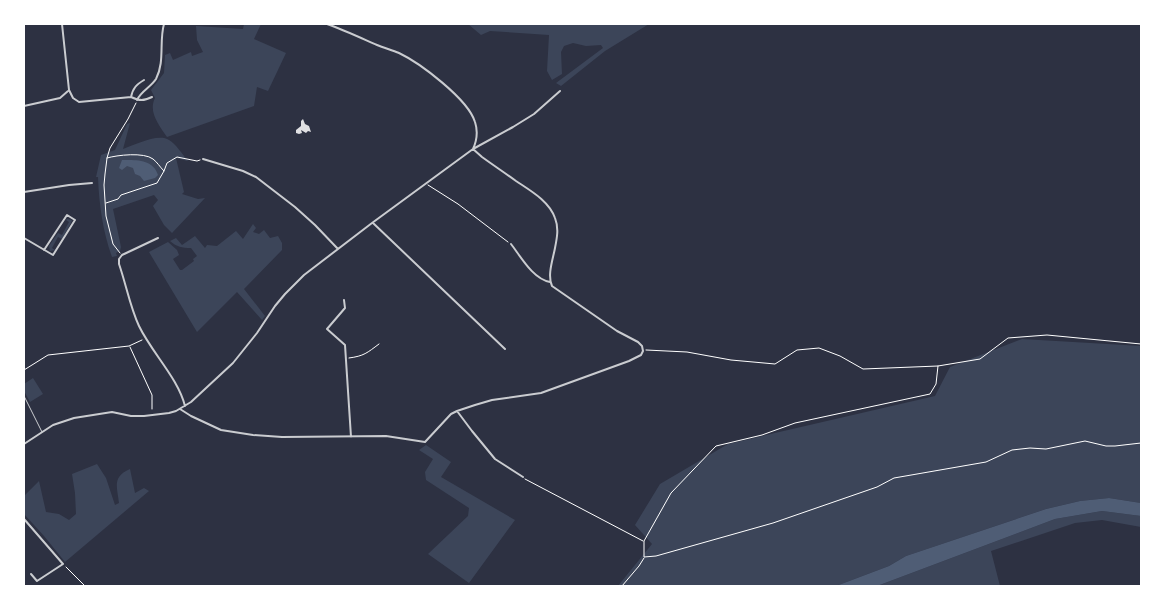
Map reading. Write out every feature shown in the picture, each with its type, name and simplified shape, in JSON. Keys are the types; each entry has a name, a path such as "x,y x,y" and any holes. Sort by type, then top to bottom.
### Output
{"street":[{"path":"62,24 69,90 73,98 80,102 132,97 137,100 143,100 152,97"},
{"path":"137,100 156,79 160,69 164,24"},
{"path":"327,24 400,53 453,92 463,102 475,120 477,130 473,149"},
{"path":"132,97 136,85 144,80"},
{"path":"24,106 60,98 69,90"},
{"path":"24,444 53,425 74,418 112,412 131,416 144,416 169,413 185,406 233,363 257,333 275,306 304,275 473,149 534,114 560,91"},
{"path":"180,409 221,430 254,435 282,437 386,436 425,442 451,414 457,411 492,400 541,393 641,355 643,351 642,346 638,342 617,331 556,290 550,282 550,275 558,226 551,208 542,199 473,149"},
{"path":"203,159 243,171 256,177 295,207 338,249"},
{"path":"24,192 92,182"},
{"path":"24,238 44,250 53,255 76,220 66,216 44,250"},
{"path":"372,223 505,349"},
{"path":"158,238 122,256 119,259 119,264 135,314 146,337 177,387 185,406"},
{"path":"511,244 533,272 544,281 550,282"},
{"path":"344,300 345,308 327,329 345,345 350,437"},
{"path":"457,411 495,459 523,477"},
{"path":"24,519 63,564 37,581 31,574"}],"lane":[{"path":"24,396 42,432"}],"path":[{"path":"122,256 113,244 106,216 104,185 110,148 137,100"},
{"path":"107,158 117,155 150,157 164,171"},
{"path":"105,203 157,182 167,163 176,157 197,161 203,159"},
{"path":"425,184 458,204 511,244"},
{"path":"643,351 687,352 731,360 775,364 797,350 819,348 840,356 863,369 938,366 980,359 1008,338 1047,335 1141,344"},
{"path":"24,370 48,355 129,346 146,337"},
{"path":"346,358 360,357 379,344"},
{"path":"129,346 152,396 152,409"},
{"path":"622,586 644,558 644,541 671,493 716,446 762,435 795,423 930,394 936,384 938,366"},
{"path":"644,558 773,523 877,487 894,478 986,462 1012,450 1046,449 1085,441 1106,446 1141,443"},
{"path":"523,477 644,541"},
{"path":"63,564 85,586"}],"shaded area":[{"path":"244,24 261,24 254,39 286,53 268,91 257,87 254,106 167,137 154,113 153,103 155,98 151,90 164,73 165,55 170,53 173,60 191,52 192,56 203,52 197,40 196,26 243,29"},
{"path":"468,24 649,24 605,51 561,86 556,83 603,48 601,45 586,46 573,43 564,46 561,52 562,74 552,80 547,71 549,35 490,31 481,35"},
{"path":"130,123 123,149 153,139 164,138 169,140 188,161 176,158 184,192 182,194 198,199 205,198 172,233 164,225 153,206 158,200 154,195 113,209 121,247 120,251 116,253 117,256 112,257 100,208 98,177 96,177 101,155 115,150 127,124"},
{"path":"122,160 148,163 156,170 158,175 155,178 144,181 135,174 133,168 127,166 122,170 119,168"},
{"path":"67,219 72,220 71,223 62,239 58,237 52,248 55,250 50,251 49,246 58,233 62,235 69,222"},
{"path":"253,224 256,228 253,232 259,234 264,230 270,238 278,236 282,243 282,250 244,289 265,316 262,320 237,292 197,332 149,252 168,242 177,250 179,255 173,259 180,270 182,270 194,261 193,259 197,256 191,248 180,247 170,241 176,238 182,245 195,236 205,248 207,245 217,246 236,231 243,239"},
{"path":"1022,339 1141,346 1141,503 1109,498 1080,501 1046,509 906,556 889,566 836,586 618,586 652,544 635,525 660,484 728,444 935,396 950,367"},
{"path":"33,378 43,394 30,402 24,391 24,384"},
{"path":"426,445 451,462 441,477 515,520 469,583 428,554 468,516 469,508 426,480 425,472 433,459 419,450"},
{"path":"97,464 106,478 115,505 119,503 118,479 120,475 130,469 135,493 144,488 149,491 65,562 24,514 24,496 39,481 46,512 59,514 69,520 76,514 72,474"},
{"path":"1109,498 1141,503 1141,516 1102,511 1055,519 877,586 836,586 889,566 906,556 1046,509 1080,501"},
{"path":"1102,511 1141,516 1141,527 1102,520 1075,523 991,551 1000,586 877,586 1055,519"}],"building":[{"path":"303,119 311,132 308,131 306,133 301,130 302,133 296,133 296,130 301,126"}]}
